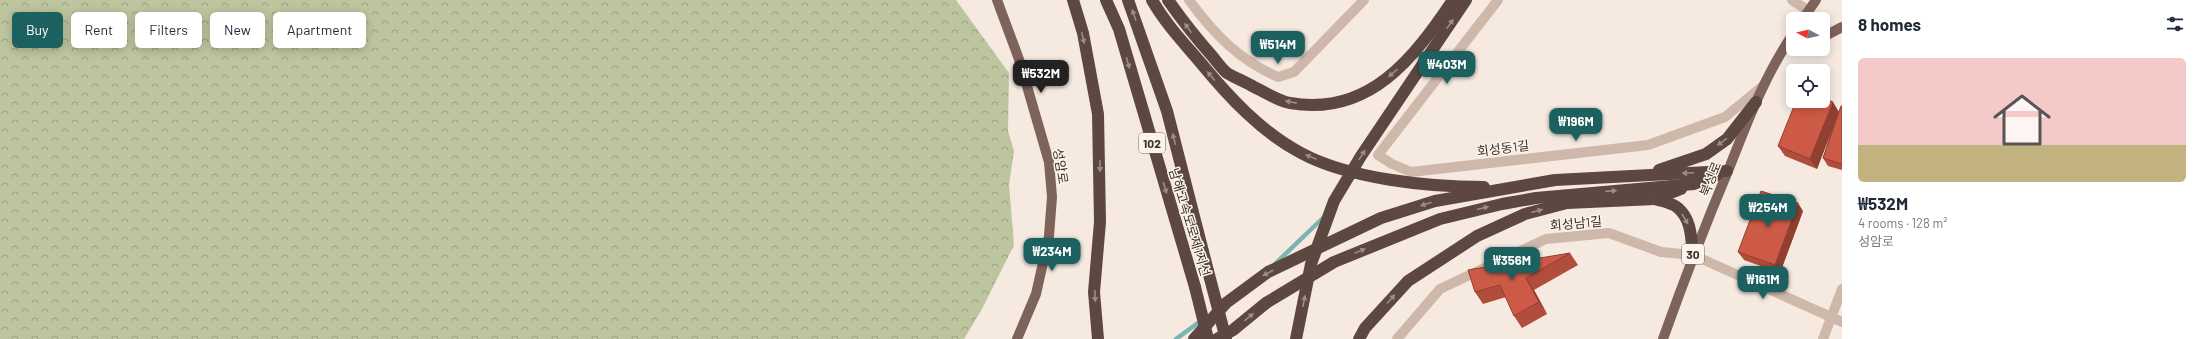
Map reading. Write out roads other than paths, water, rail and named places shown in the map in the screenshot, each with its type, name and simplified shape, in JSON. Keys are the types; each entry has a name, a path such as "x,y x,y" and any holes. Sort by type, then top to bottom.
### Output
{"highway":[{"path":"1073,0 1082,33 1098,114 1100,222 1094,292 1097,338"},
{"name":"남해고속도로제1지선","path":"1106,0 1118,29 1208,339"},
{"name":"남해고속도로제1지선","path":"1128,0 1167,111 1226,339"},
{"path":"1152,0 1162,18 1228,97 1271,132 1300,153 1337,168 1424,185 1519,187"},
{"path":"1168,0 1195,37 1226,72 1289,103 1330,104 1359,97 1386,79 1408,60 1434,28 1453,0"},
{"path":"1296,339 1311,264 1334,201 1365,150 1466,0"},
{"path":"1648,174 1706,154 1727,139 1756,102"},
{"path":"1194,339 1226,303 1250,283 1268,272 1382,218 1435,201 1555,180 1648,174 1727,172"},
{"path":"1359,339 1365,328 1408,281 1477,236 1525,214 1567,203 1655,199 1727,172"},
{"path":"1217,339 1233,330 1266,303 1334,262 1440,219 1502,204 1536,198 1694,184"},
{"path":"1655,199 1678,207 1687,220 1690,228 1693,255"}],"main road":[{"name":"성암로","path":"997,0 1020,62 1049,162 1052,197 1049,236 1036,294 1017,339"},
{"path":"1808,12 1816,0"},
{"path":"1830,33 1842,27"},
{"name":"북성로","path":"1663,339 1693,255 1756,102 1786,44"},
{"path":"1781,52 1786,50"}],"street":[{"path":"1189,0 1221,40 1256,68 1278,77 1294,72 1364,0"},
{"name":"회성동1길","path":"1498,0 1378,155 1392,164 1411,172 1648,145 1725,117 1764,86"},
{"path":"1792,0 1803,12"},
{"name":"회성남1길","path":"1397,339 1440,288 1546,239 1609,233 1661,252 1693,255 1831,319 1842,322"},
{"path":"1823,339 1842,289"}],"waterway":[{"path":"1276,263 1325,216"},
{"path":"1176,339 1202,320"}]}
